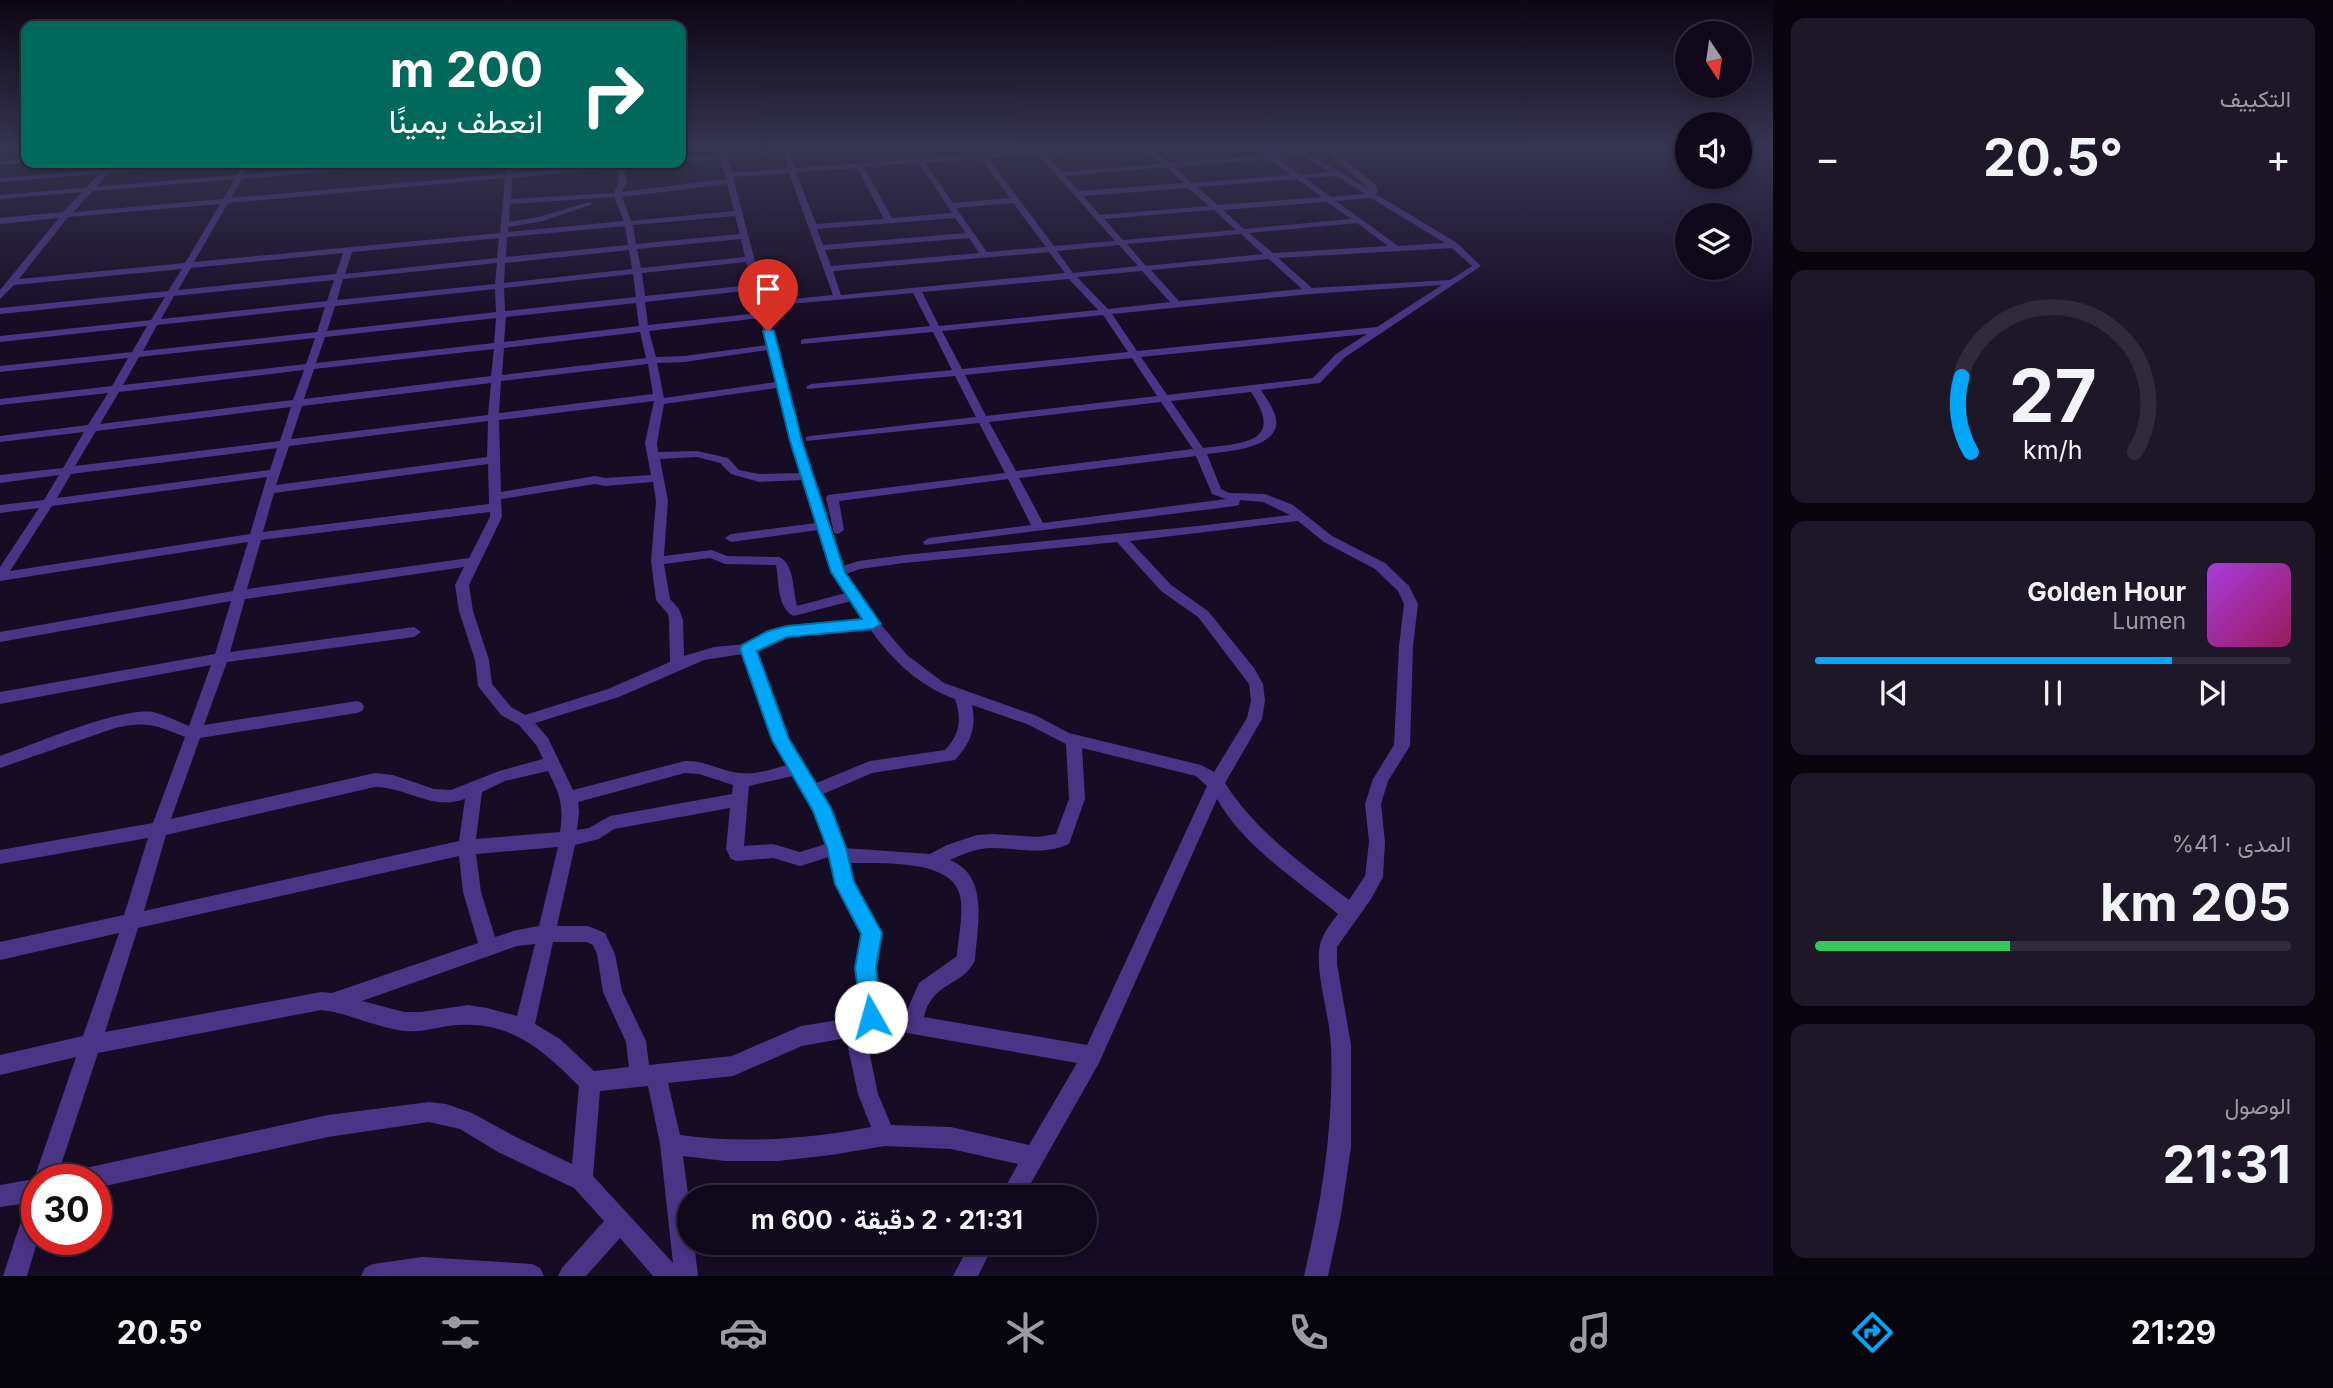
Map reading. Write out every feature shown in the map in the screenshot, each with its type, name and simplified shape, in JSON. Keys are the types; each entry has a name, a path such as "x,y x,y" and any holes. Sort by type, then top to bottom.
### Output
{"street":[{"path":"0,296 73,208"},
{"path":"0,221 157,208"},
{"path":"221,208 48,503 0,577 495,502 595,480 605,482 658,478"},
{"path":"505,208 492,460 496,517 471,562 462,585 466,611 482,660 485,686 506,711 524,721 543,742 569,798 568,839 524,1028"},
{"path":"504,229 577,208"},
{"path":"620,208 628,222 658,399 652,434 662,501 657,561 663,600 674,612 676,620 677,663"},
{"path":"737,208 782,384 838,572 852,596 902,659 939,687 1032,720 1074,741 1201,771 1217,782 1227,804 1240,819 1350,912"},
{"path":"806,208 838,298"},
{"path":"882,208 889,220"},
{"path":"952,208 984,254"},
{"path":"1023,208 1072,277 1106,312 1200,452 1216,491 1221,495 1265,498 1289,508 1328,539 1380,566 1404,589 1411,604 1406,646 1402,746 1388,765 1373,804 1377,842 1374,877 1366,893 1333,935 1328,947 1328,964 1341,1045 1340,1147 1316,1276"},
{"path":"1090,208 1177,305"},
{"path":"1217,208 1310,291"},
{"path":"1099,217 1223,208"},
{"path":"1340,208 1397,249"},
{"path":"810,439 1316,381 1340,356 1382,330 1416,304 1454,282 1477,264 1454,245 1390,208"},
{"path":"12,282 349,249 504,229 738,213"},
{"path":"813,227 957,215"},
{"path":"828,269 1358,222"},
{"path":"820,248 970,234"},
{"path":"0,311 744,236"},
{"path":"793,302 1273,256 1454,245"},
{"path":"50,1164 131,923 159,829 221,658 269,490 333,304 349,249"},
{"path":"0,339 750,259"},
{"path":"804,342 1310,291 1403,283 1454,282"},
{"path":"0,369 757,287"},
{"path":"916,290 1039,528"},
{"path":"0,402 764,315"},
{"path":"811,387 1382,330"},
{"path":"0,439 653,360 695,360 734,350 772,347"},
{"path":"0,480 782,384"},
{"path":"838,530 832,498 1247,446 1271,428 1272,417 1255,389"},
{"path":"654,456 697,454 724,460 735,472 759,478 808,477"},
{"path":"269,490 492,460"},
{"path":"0,509 275,473"},
{"path":"929,542 1265,498"},
{"path":"838,572 859,565 904,559 1300,517"},
{"path":"731,538 823,526"},
{"path":"1018,1185 1092,1056 1217,782 1254,719 1258,701 1256,684 1203,614 1166,588 1120,538"},
{"path":"657,561 712,554 725,560 779,561 783,566 790,607 794,611 852,596"},
{"path":"0,637 239,596 471,562"},
{"path":"524,721 626,688 697,656 748,649 774,635 787,632 873,624"},
{"path":"0,698 221,658 414,632"},
{"path":"748,649 781,740 821,808 837,851 845,884 872,933 865,968 862,1022 868,1094 885,1135"},
{"path":"810,793 870,767 949,755 968,731 969,721 962,696"},
{"path":"0,762 134,718 152,718 192,733 357,707"},
{"path":"932,862 949,852 982,842 1052,843 1063,839 1077,799 1074,741"},
{"path":"0,857 159,829 375,780 399,781 429,795 443,797 474,791 497,777 552,763"},
{"path":"569,798 685,766 697,766 741,780 796,769"},
{"path":"741,780 735,849 737,854 773,851 800,859 837,851 932,862 951,869 969,890 971,900 966,960 930,984 920,995 912,1024"},
{"path":"474,791 467,847 472,892 489,948"},
{"path":"0,951 467,847 568,839 593,834 610,824 738,800"},
{"path":"335,1001 517,938 545,934 589,934 598,939 606,954 613,992 636,1041 671,1144 686,1276"},
{"path":"0,1065 91,1044 321,1001 335,1001 391,1019 417,1023 465,1014 504,1020 524,1028 553,1046 590,1082"},
{"path":"590,1082 733,1066 800,1036 862,1022 912,1024 1092,1056"},
{"path":"582,1180 590,1082"},
{"path":"112,1173 328,1126 429,1112 465,1120 506,1144 582,1180 669,1276"},
{"path":"671,1144 709,1151 754,1152 811,1148 885,1135 951,1138 1034,1157"},
{"path":"0,1196 21,1193"},
{"path":"570,1276 619,1222"},
{"path":"15,1276 22,1255"},
{"path":"965,1276 977,1255"},
{"path":"373,1276 422,1269 532,1276"}],"route":[{"path":"768,331 796,441 838,572 873,624 787,632 774,635 748,649 781,740 821,808 830,828 845,884 872,933 865,968 871,1017"}]}
